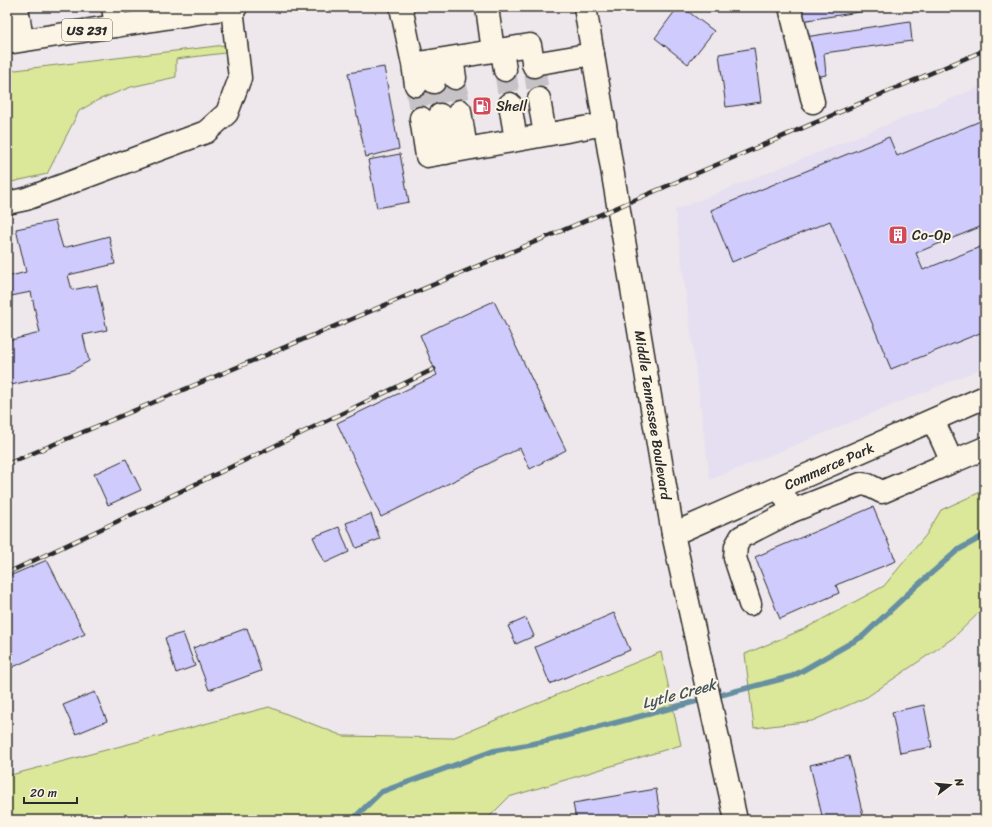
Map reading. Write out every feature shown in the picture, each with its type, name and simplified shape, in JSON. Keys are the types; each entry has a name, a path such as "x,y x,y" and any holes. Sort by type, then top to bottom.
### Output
{"main road":[{"path":"14,42 17,7"},
{"path":"401,7 434,71 500,57 530,45 534,65 593,54"},
{"path":"487,7 500,57"},
{"name":"Middle Tennessee Boulevard","path":"586,7 604,124 673,534 736,820"},
{"path":"790,7 813,102"},
{"path":"7,203 26,199 206,132 227,113 240,78 224,8"},
{"name":"US 231","path":"14,42 115,16 224,8"},
{"path":"539,99 545,135"},
{"path":"510,104 516,140"},
{"path":"456,151 440,115 428,156 456,151 516,140 545,135 604,124"},
{"name":"Commerce Park","path":"673,534 985,397"},
{"path":"933,420 952,462"},
{"path":"750,604 735,558 736,546 741,537 792,511 861,484 868,485 882,492 985,448"},
{"path":"780,487 792,511"}],"shaded area":[{"path":"985,85 985,367 710,480 675,210"}],"green space":[{"path":"225,45 225,53 176,59 176,77 131,87 98,100 79,111 47,174 7,183 7,71"},
{"path":"985,490 985,607 953,638 867,697 812,721 754,728 745,654 804,629 884,586 926,535 941,510"},
{"path":"661,652 681,745 509,797 486,820 7,820 7,776 269,707 343,736 452,738"}],"building":[{"path":"678,7 682,7 714,31 688,64 655,38"},
{"path":"799,7 891,7 801,21"},
{"path":"910,21 912,41 824,53 826,75 810,78 805,37"},
{"path":"754,48 761,102 726,107 719,54"},
{"path":"384,67 399,149 366,157 348,73"},
{"name":"Co-Op","path":"985,119 985,225 916,253 923,270 985,245 985,331 891,369 830,221 732,262 711,210 889,137 897,156"},
{"path":"400,154 409,202 377,208 368,160"},
{"path":"55,221 63,248 109,236 115,264 68,275 72,290 97,285 107,330 83,335 89,361 71,371 7,386 7,341 40,333 31,292 11,296 7,277 26,272 16,229"},
{"path":"494,301 566,450 530,469 520,448 381,517 337,423 437,375 420,335"},
{"path":"126,459 141,490 108,505 94,474"},
{"path":"873,507 896,561 836,585 839,593 780,619 755,557"},
{"path":"371,514 380,539 356,548 346,523"},
{"path":"339,527 349,552 325,563 313,537"},
{"path":"47,560 85,634 11,668 7,659 7,577"},
{"path":"614,613 630,650 550,684 535,647"},
{"path":"526,618 534,636 516,644 508,626"},
{"path":"247,628 261,671 209,690 193,648"},
{"path":"183,633 195,666 176,673 165,638"},
{"path":"95,692 107,721 76,734 63,705"},
{"path":"924,705 932,747 900,753 892,712"},
{"path":"849,756 864,820 823,820 810,765"},
{"path":"656,789 661,820 576,820 573,803"}],"waterway":[{"name":"Lytle Creek","path":"713,697 793,676 863,636 912,590 958,550 985,535"},
{"name":"Lytle Creek","path":"352,820 381,792 493,751 547,741 705,699"}],"tunnel":[{"path":"534,66 539,99"},
{"path":"505,70 510,104"},
{"path":"455,78 460,111"},
{"path":"434,82 440,115"},
{"path":"416,85 421,118"}],"railway":[{"path":"7,464 618,207 985,50"},
{"path":"7,573 148,507 434,369"}],"place":[{"name":"Shell","path":"482,106"},
{"name":"Co-Op","path":"898,235"}]}
